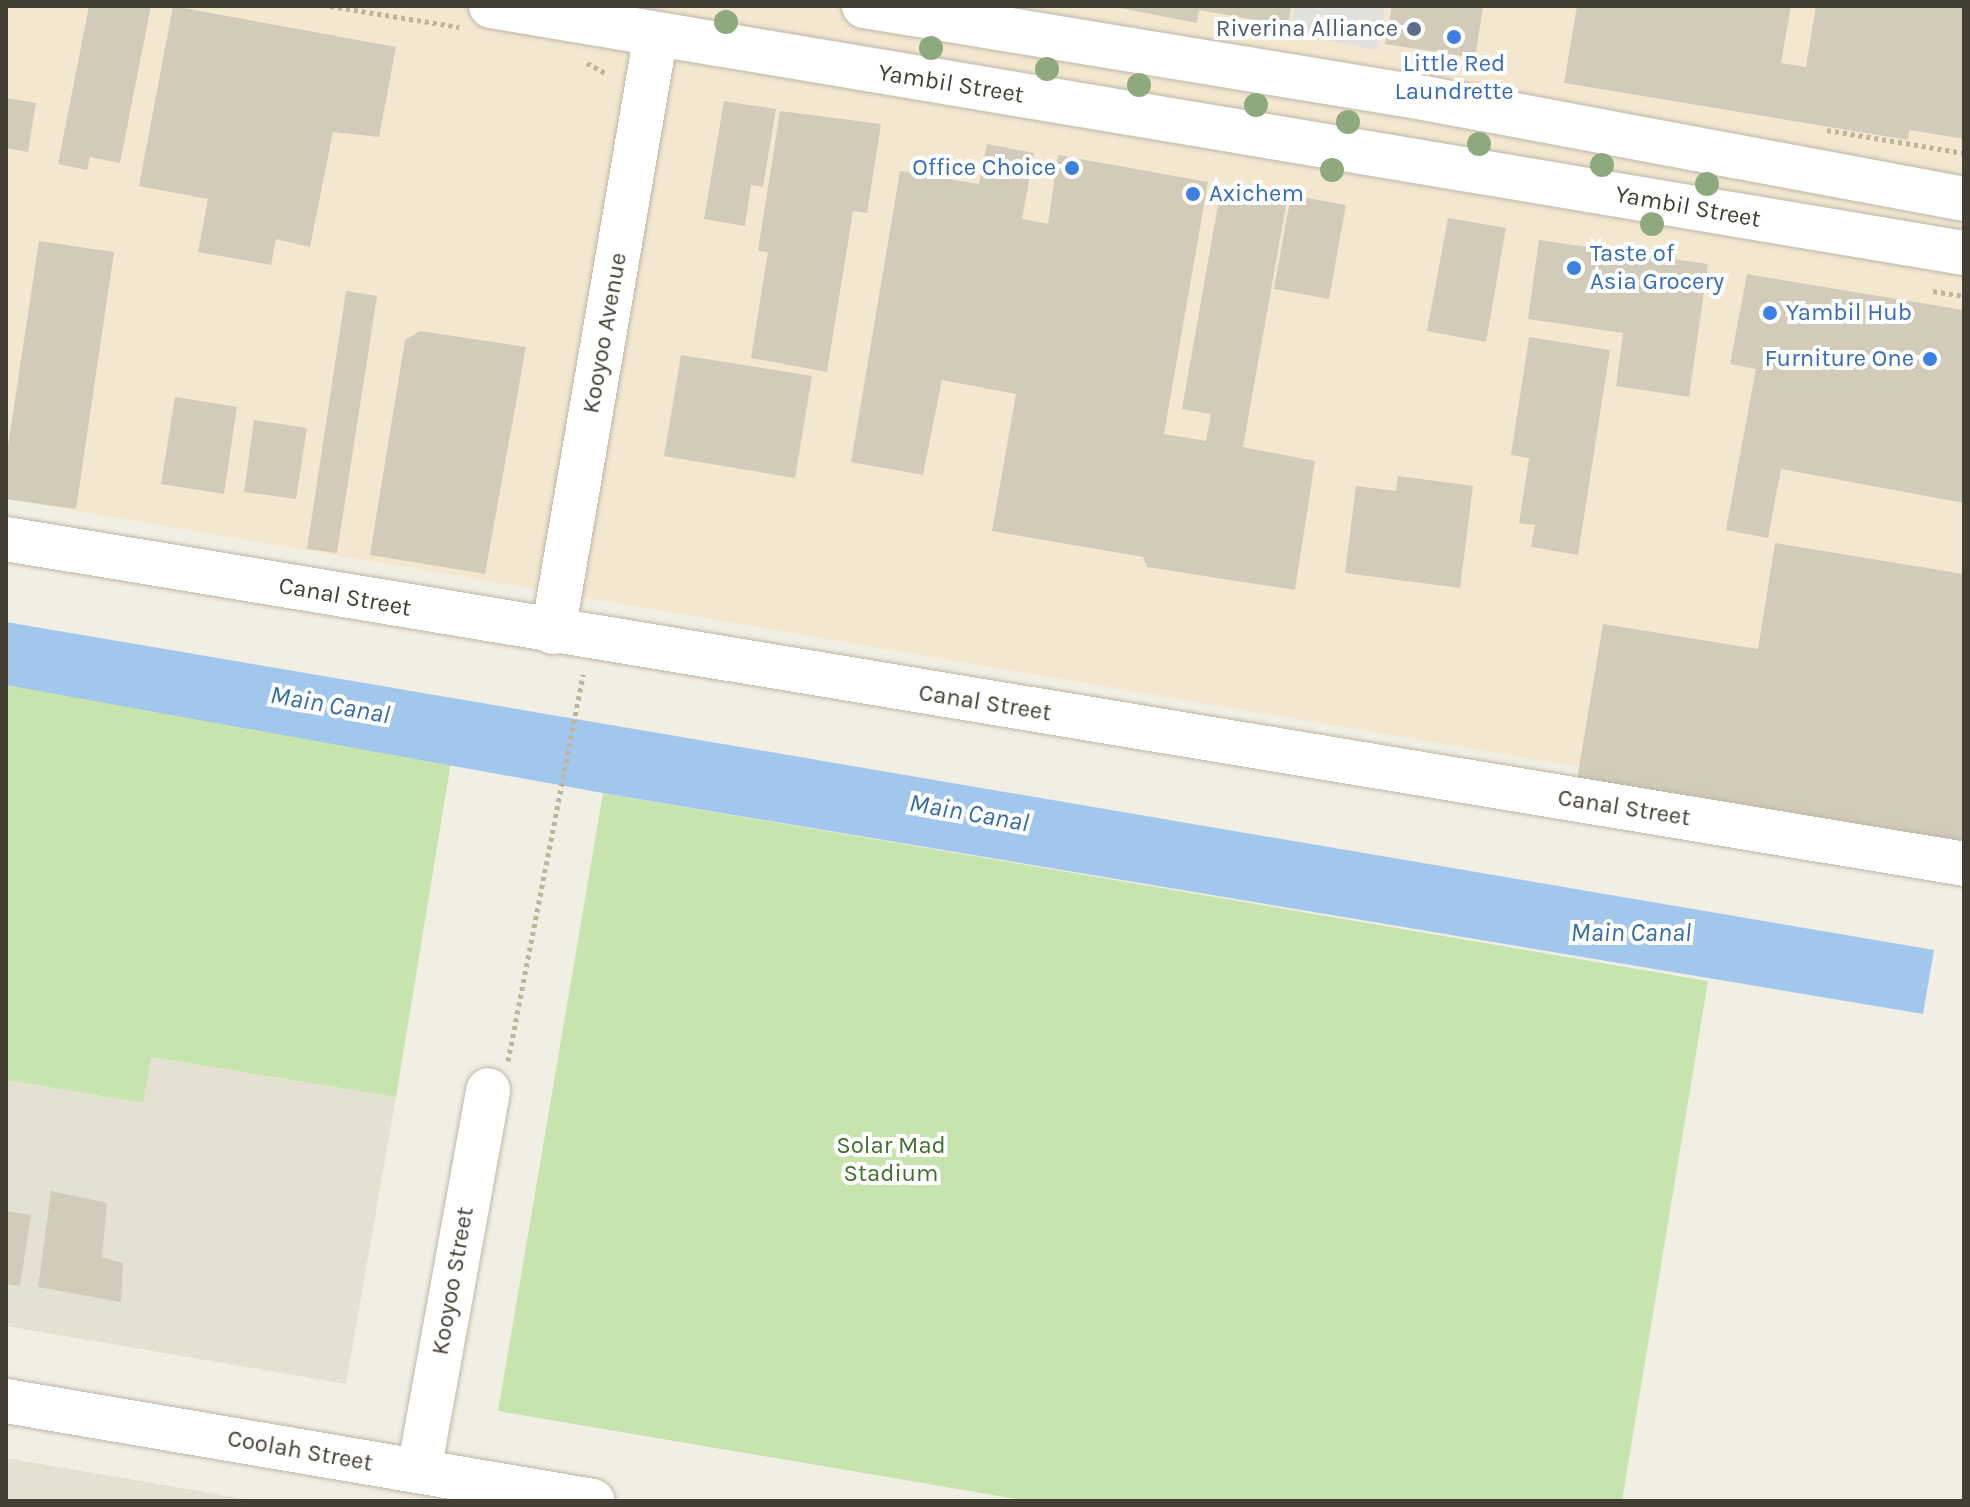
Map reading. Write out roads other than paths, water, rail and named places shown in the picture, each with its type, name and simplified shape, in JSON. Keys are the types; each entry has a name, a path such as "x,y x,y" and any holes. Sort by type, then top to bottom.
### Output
{"street":[{"path":"864,6 1424,98 1964,199"},
{"name":"Yambil Street","path":"481,17 656,34 1964,253"},
{"name":"Kooyoo Avenue","path":"553,632 656,34"},
{"path":"1411,160 1424,98"},
{"name":"Canal Street","path":"6,539 1964,864"},
{"name":"Kooyoo Street","path":"419,1471 488,1090"},
{"name":"Coolah Street","path":"6,1401 593,1501"}],"water":[{"name":"Main Canal","path":"6,622 1934,950 1923,1014 603,793 6,685"}],"place":[{"name":"Riverina Alliance","path":"1414,29"},
{"name":"Little Red Laundrette","path":"1454,37"},
{"name":"Office Choice","path":"1072,168"},
{"name":"Axichem","path":"1193,194"},
{"name":"Taste of Asia Grocery","path":"1574,268"},
{"name":"Yambil Hub","path":"1770,313"},
{"name":"Furniture One","path":"1930,359"}],"park label":[{"name":"Solar Mad Stadium","path":"891,1160"}]}
